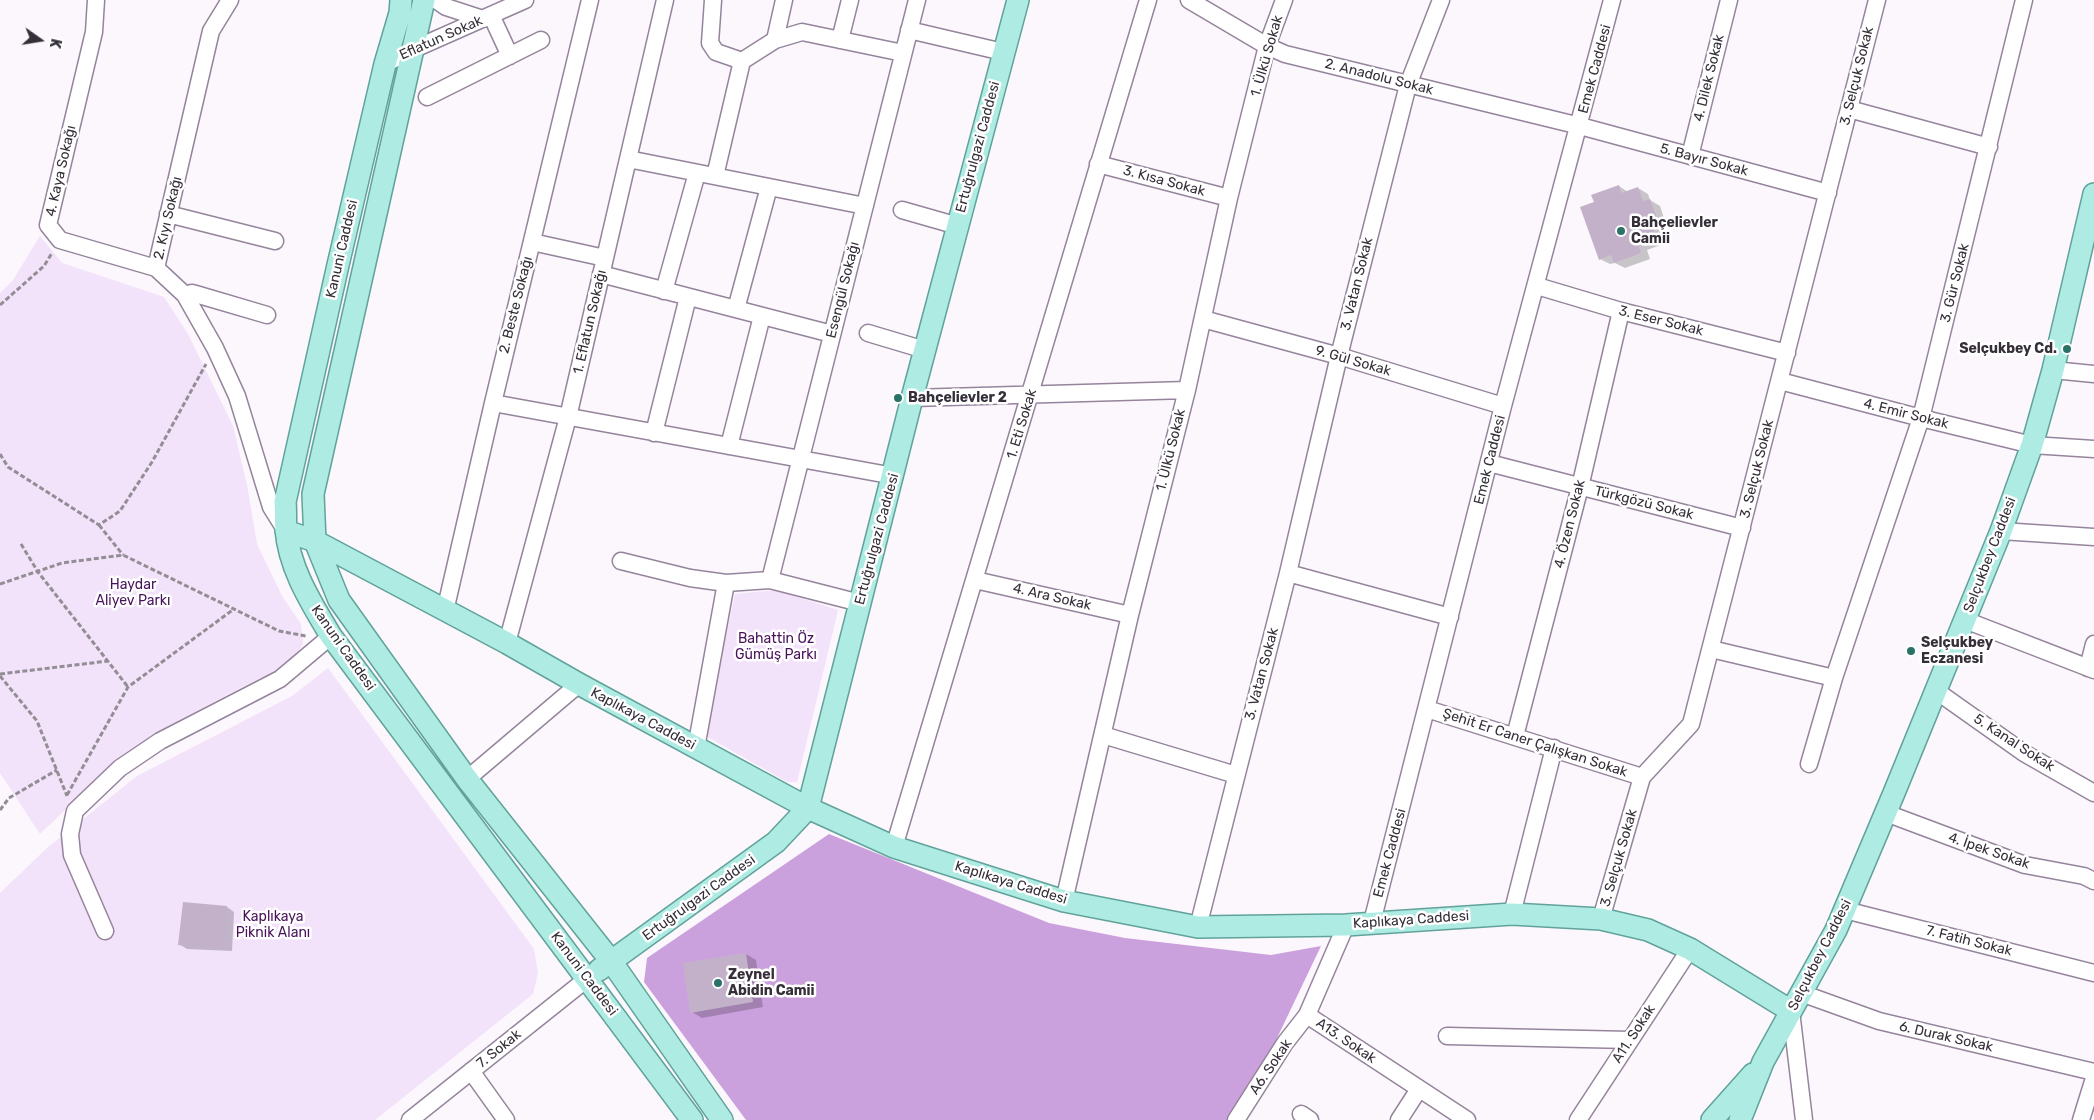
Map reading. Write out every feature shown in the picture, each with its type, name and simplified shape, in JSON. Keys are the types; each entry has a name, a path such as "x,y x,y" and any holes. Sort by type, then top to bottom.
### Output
{"main road":[{"name":"Kanuni Caddesi","path":"401,0 400,13 385,64 338,265 286,502 286,531 296,570 308,598 331,636 588,978 692,1120"},
{"name":"Kanuni Caddesi","path":"424,0 313,494 315,540 339,600 466,779 611,961 722,1120"},
{"name":"Ertuğrulgazi Caddesi","path":"588,978 776,842 808,808 894,476 912,398 1018,0"},
{"name":"Selçukbey Caddesi","path":"1740,1120 1763,1062 1836,930 1886,813 1935,690 1966,620 2001,530 2032,445 2053,370 2094,194"},
{"name":"Kaplıkaya Caddesi","path":"286,531 315,540 808,808 894,846 1064,901 1198,926 1346,925 1512,914 1601,919 1648,930 1796,1002"},
{"name":"Selçukbey Caddesi","path":"1712,1120 1763,1062"}],"street":[{"name":"4. Kaya Sokağı","path":"60,240 48,225 94,32 96,0"},
{"name":"2. Kıyı Sokağı","path":"230,0 210,31 156,268 185,295 215,348 237,396 270,507 286,531"},
{"path":"436,0 446,7 487,17 510,56"},
{"name":"Eflatun Sokak","path":"385,64 524,0"},
{"name":"2. Beste Sokağı","path":"445,611 492,403 590,0"},
{"name":"1. Eflatun Sokağı","path":"507,643 568,417 666,0"},
{"path":"713,0 710,43 716,52 742,61"},
{"path":"774,40 784,0"},
{"path":"840,40 850,0"},
{"name":"Esengül Sokağı","path":"770,580 917,0"},
{"name":"1. Eti Sokak","path":"894,846 1148,0"},
{"name":"2. Anadolu Sokak","path":"1189,0 1267,46 1285,54 1580,126"},
{"name":"1. Ülkü Sokak","path":"1064,901 1130,615 1187,390 1229,198 1267,46 1284,0"},
{"name":"3. Vatan Sokak","path":"1198,926 1288,573 1339,356 1408,84 1441,0"},
{"name":"Emek Caddesi","path":"1372,922 1503,406 1580,126 1612,0"},
{"name":"4. Dilek Sokak","path":"1690,156 1729,0"},
{"name":"3. Selçuk Sokak","path":"1601,919 1642,777 1691,724 1877,0"},
{"name":"3. Gür Sokak","path":"1834,678 1921,418 2024,0"},
{"path":"909,30 1003,52"},
{"path":"715,176 742,61 774,40 802,32 903,54"},
{"path":"427,97 541,40"},
{"path":"1849,109 1989,147"},
{"name":"5. Bayır Sokak","path":"1580,126 1828,193"},
{"path":"628,159 864,206"},
{"name":"3. Kısa Sokak","path":"1098,164 1229,198"},
{"path":"664,291 697,172"},
{"path":"736,309 769,187"},
{"path":"902,210 958,226"},
{"path":"168,214 275,241"},
{"path":"60,240 156,268"},
{"path":"532,242 605,258"},
{"path":"601,274 832,334"},
{"name":"3. Eser Sokak","path":"1537,286 1621,311 1787,353"},
{"path":"185,295 192,293 267,315"},
{"path":"654,433 688,297"},
{"name":"4. Özen Sokak","path":"1515,736 1580,487 1621,311"},
{"path":"729,446 762,316"},
{"name":"9. Gül Sokak","path":"1203,318 1339,356 1503,406"},
{"path":"868,333 925,350"},
{"path":"2053,370 2094,374"},
{"name":"4. Emir Sokak","path":"1780,381 2032,445 2094,449"},
{"path":"912,398 1031,393 1187,390"},
{"path":"492,403 894,476"},
{"name":"Türkgözü Sokak","path":"1489,463 1742,528"},
{"path":"2001,530 2094,537"},
{"path":"621,561 690,578 726,583 770,580 860,604"},
{"path":"1288,573 1450,617"},
{"name":"4. Ara Sokak","path":"975,580 1130,615"},
{"path":"696,748 726,583"},
{"path":"1966,620 2091,669 2094,644"},
{"path":"105,931 72,855 70,834 75,811 120,768 160,741 280,679 331,636"},
{"path":"1711,649 1834,678 1809,764"},
{"path":"466,779 579,684"},
{"name":"5. Kanal Sokak","path":"1935,690 2024,753 2094,793"},
{"name":"Şehit Er Caner Çalışkan Sokak","path":"1427,709 1642,777"},
{"path":"1103,735 1236,775"},
{"path":"1512,914 1554,748"},
{"name":"4. İpek Sokak","path":"1886,813 2025,865 2084,876 2094,881"},
{"name":"7. Fatih Sokak","path":"1844,910 2094,973"},
{"name":"A13. Sokak","path":"1346,925 1308,1015 1467,1120"},
{"name":"A11. Sokak","path":"1578,1120 1690,949"},
{"name":"7. Sokak","path":"410,1120 588,978"},
{"path":"1796,1002 1804,1120"},
{"name":"6. Durak Sokak","path":"1796,1002 2094,1072"},
{"name":"A6. Sokak","path":"1236,1120 1285,1044 1308,1015"},
{"path":"1447,1036 1630,1040"},
{"path":"467,1075 494,1120"},
{"path":"467,1075 506,1120"},
{"path":"2081,1120 2094,1078"},
{"path":"1399,1120 1419,1089"}],"path":[{"path":"0,305 44,266 60,240"},
{"path":"99,525 120,511 152,462 215,348"},
{"path":"0,454 8,468 99,525 123,555 279,631 304,636 331,636"},
{"path":"21,544 38,572 128,687"},
{"path":"0,584 62,564 123,555"},
{"path":"0,675 37,721 67,796 128,687 234,609"},
{"path":"0,675 108,661"},
{"path":"0,810 9,798 57,770"}],"green space":[{"name":"Haydar Aliyev Parkı","path":"40,236 62,263 164,297 188,334 233,426 247,485 257,544 282,596 301,624 303,644 294,658 279,672 260,678 217,700 156,733 123,754 40,834 0,773 0,293 13,280"},
{"name":"Bahattin Öz Gümüş Parkı","path":"776,590 838,610 797,782 787,782 704,735 735,594"},
{"name":"Kaplıkaya Piknik Alanı","path":"328,668 534,949 538,973 533,994 375,1120 0,1120 0,893 47,848 137,776 292,696"}],"shaded area":[{"path":"829,834 1049,923 1125,938 1271,955 1321,946 1268,1057 1228,1120 746,1120 644,982 647,958"}],"building":[{"name":"Bahçelievler Camii","path":"1619,185 1621,193 1638,187 1643,201 1650,199 1658,221 1651,224 1656,238 1638,244 1641,253 1614,263 1611,255 1599,260 1580,207 1594,202 1591,195"},
{"path":"183,902 227,906 225,948 178,945"},
{"name":"Zeynel Abidin Camii","path":"746,953 753,1002 690,1013 683,963"}],"place":[{"name":"Bahçelievler Camii","path":"1621,231"},
{"name":"Selçukbey Cd.","path":"2067,349"},
{"name":"Bahçelievler 2","path":"898,398"},
{"name":"Selçukbey Eczanesi","path":"1911,651"},
{"name":"Zeynel Abidin Camii","path":"718,983"}]}
